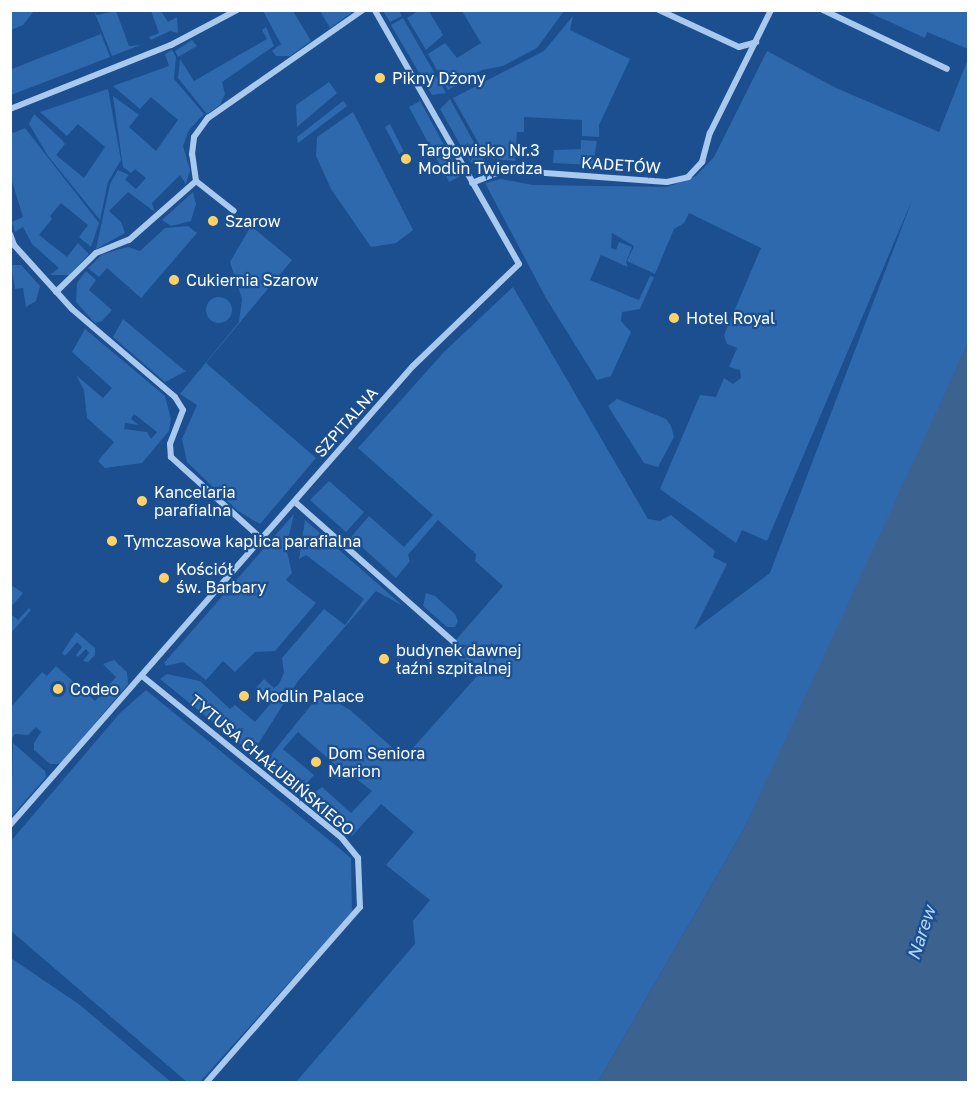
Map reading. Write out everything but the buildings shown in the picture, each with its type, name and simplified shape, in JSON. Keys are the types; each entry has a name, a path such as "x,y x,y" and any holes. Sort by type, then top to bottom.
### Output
{"street":[{"path":"10,109 171,45 237,10"},
{"path":"234,211 196,180 194,137 205,120 363,10"},
{"name":"SZPITALNA","path":"10,825 264,541 413,366 519,264 375,10"},
{"path":"659,10 739,47 757,42"},
{"name":"KADETÓW","path":"472,183 504,170 667,182 688,177 702,162 710,133 771,10"},
{"path":"823,10 947,69"},
{"path":"56,292 96,253 129,240 196,180"},
{"path":"10,234 14,245 56,292 175,397 183,410 170,444 171,457 264,541"},
{"path":"296,502 454,642"},
{"name":"TYTUSA CHAŁUBIŃSKIEGO","path":"142,676 341,837 358,858 360,907 207,1083"}],"shaded area":[{"path":"420,10 429,11 443,35 426,50 407,18"},
{"path":"10,11 34,11 23,25 11,30"},
{"path":"94,11 97,15 116,11 129,46 141,45 112,56"},
{"path":"151,11 161,11 168,22 177,17 178,33 170,31 151,40 149,37 159,33"},
{"path":"263,11 293,11 311,41 290,56 276,56 272,51 281,44"},
{"path":"320,11 354,11 330,28"},
{"path":"383,11 399,11 402,16 390,22"},
{"path":"462,11 564,11 537,48 503,66 482,70 448,90 428,54 445,43 457,58 481,43"},
{"path":"866,11 968,11 968,49 927,32 925,38"},
{"path":"573,16 570,30 630,59 599,125 599,137 582,136 582,120 524,117 524,132 517,132 515,161 487,158 453,98 544,51"},
{"path":"403,18 446,93 432,95 391,25"},
{"path":"266,27 274,46 222,82 225,94 220,105 207,114 178,78 180,59 194,81 267,39 262,30"},
{"path":"101,34 110,57 11,95 11,66 12,69"},
{"path":"192,40 197,46 178,57 175,51"},
{"path":"172,50 176,57 174,79 204,114 189,130 183,146 190,170 186,184 180,175 152,203 155,212 128,192 109,211 121,222 125,233 96,249 110,184 118,170 129,175 125,180 136,189 146,178 135,169 131,173 123,167 113,96 139,115 129,127 156,151 178,120 151,97 140,109 113,86 169,66 165,54"},
{"path":"767,51 836,88 939,132 968,59 968,343 822,667 744,829 598,1082 296,1082 415,944 413,921 430,900 386,865 414,832 381,804 352,836 307,798 322,787 351,813 372,791 350,774 348,776 298,732 283,749 314,775 299,792 160,679 167,674 200,681 230,709 235,705 255,722 271,703 255,689 264,679 274,688 279,684 284,673 282,658 324,609 345,625 364,599 306,555 299,559 305,520 403,606 376,591 298,681 255,749 265,762 321,693 350,710 404,758 478,675 448,649 503,586 475,561 476,554 438,520 408,555 410,561 396,578 351,537 369,516 404,547 433,515 358,448 444,352 513,287 648,519 660,521 671,515 715,551 713,557 727,564 694,630 770,573 913,198 767,541 742,530 736,543 660,489 700,395 716,397 724,378 733,384 741,378 740,370 729,367 737,348 727,344 724,335 761,248 689,213 684,223 674,229 655,274 627,261 634,246 612,233 611,248 616,250 619,242 632,247 626,262 628,267 601,255 590,280 639,300 650,276 654,277 640,309 622,312 621,321 631,332 611,376 597,380 546,298 485,183 501,179 533,185 667,187 696,176 714,157"},
{"path":"329,82 337,93 297,127 296,105"},
{"path":"108,89 121,160 108,182 100,220 48,156 29,124 34,114 62,140 65,144 56,155 84,178 105,147 78,124 67,136 40,112"},
{"path":"450,99 490,170 470,162 440,109"},
{"path":"343,101 347,106 298,143 297,137"},
{"path":"420,101 461,176 449,182 409,107"},
{"path":"353,112 413,230 396,243 371,247 331,189 316,156 317,137"},
{"path":"390,124 406,156 401,158 385,127"},
{"path":"10,127 13,133 25,128 99,223 91,247 79,237 88,225 61,203 39,235 67,257 78,243 89,254 69,275 50,275 59,268 32,244 23,227 15,232 12,222 23,217 11,178"},
{"path":"581,140 597,141 593,165 553,163 554,150 581,149"},
{"path":"193,192 196,204 191,221 171,226 162,220"},
{"path":"188,226 197,233 141,298 107,268 99,277 88,268 103,254 128,247 140,251 165,228"},
{"path":"251,226 292,260 206,363 316,458 260,524 238,511 187,462 182,439 197,405 180,394 239,322 242,299 230,262"},
{"path":"11,265 21,265 40,286 36,301 26,307 23,288 15,289"},
{"path":"86,271 96,280 89,290 112,310 102,321 95,323 76,302 77,283"},
{"path":"219,297 228,301 232,310 228,319 219,323 210,319 206,310 210,301"},
{"path":"123,319 186,371 165,382 113,337"},
{"path":"85,329 165,396 171,419 169,431 142,463 105,468 98,461 114,442 87,418 84,390 76,375 103,398 112,388 72,352","holes":["134,414 157,432 151,439 147,432 124,429 125,423 139,425 131,419"]},
{"path":"617,399 666,419 671,426 674,437 658,467 644,463 608,406"},
{"path":"329,481 364,512 346,532 310,500"},
{"path":"294,514 286,548 292,573 286,580 316,603 275,651 255,652 235,672 223,661 206,680 183,662 166,666 164,663"},
{"path":"11,585 23,593 11,607"},
{"path":"426,593 435,596 455,614 458,621 455,627 447,627 423,606"},
{"path":"29,608 31,610 11,633 11,614 18,620"},
{"path":"76,632 95,648 95,655 88,662 83,661 89,653 86,649 78,657 76,655 82,647 77,642 65,656 62,653"},
{"path":"114,660 127,672 128,684 60,764 50,764 34,750 34,743 41,732 36,727 28,735 15,734 11,739 11,707 42,672 47,676 56,666 95,701 116,677 103,664"},
{"path":"146,690 351,858 352,912 200,1082 187,1082 11,931 11,841 120,713"},
{"path":"13,743 45,771 46,777 11,817"},
{"path":"11,958 80,1005 171,1082 11,1082"}],"water":[{"name":"Narew","path":"968,343 968,1082 598,1082 744,829"}],"place":[{"name":"Pikny Dżony","path":"380,78"},
{"name":"Targowisko Nr.3 Modlin Twierdza","path":"406,159"},
{"name":"Szarow","path":"213,221"},
{"name":"Cukiernia Szarow","path":"174,280"},
{"name":"Hotel Royal","path":"674,318"},
{"name":"Kancelaria parafialna","path":"142,501"},
{"name":"Tymczasowa kaplica parafialna","path":"112,541"},
{"name":"Kościół św. Barbary","path":"164,578"},
{"name":"budynek dawnej łaźni szpitalnej","path":"384,659"},
{"name":"Codeo","path":"58,689"},
{"name":"Modlin Palace","path":"244,696"},
{"name":"Dom Seniora Marion","path":"316,762"}]}
